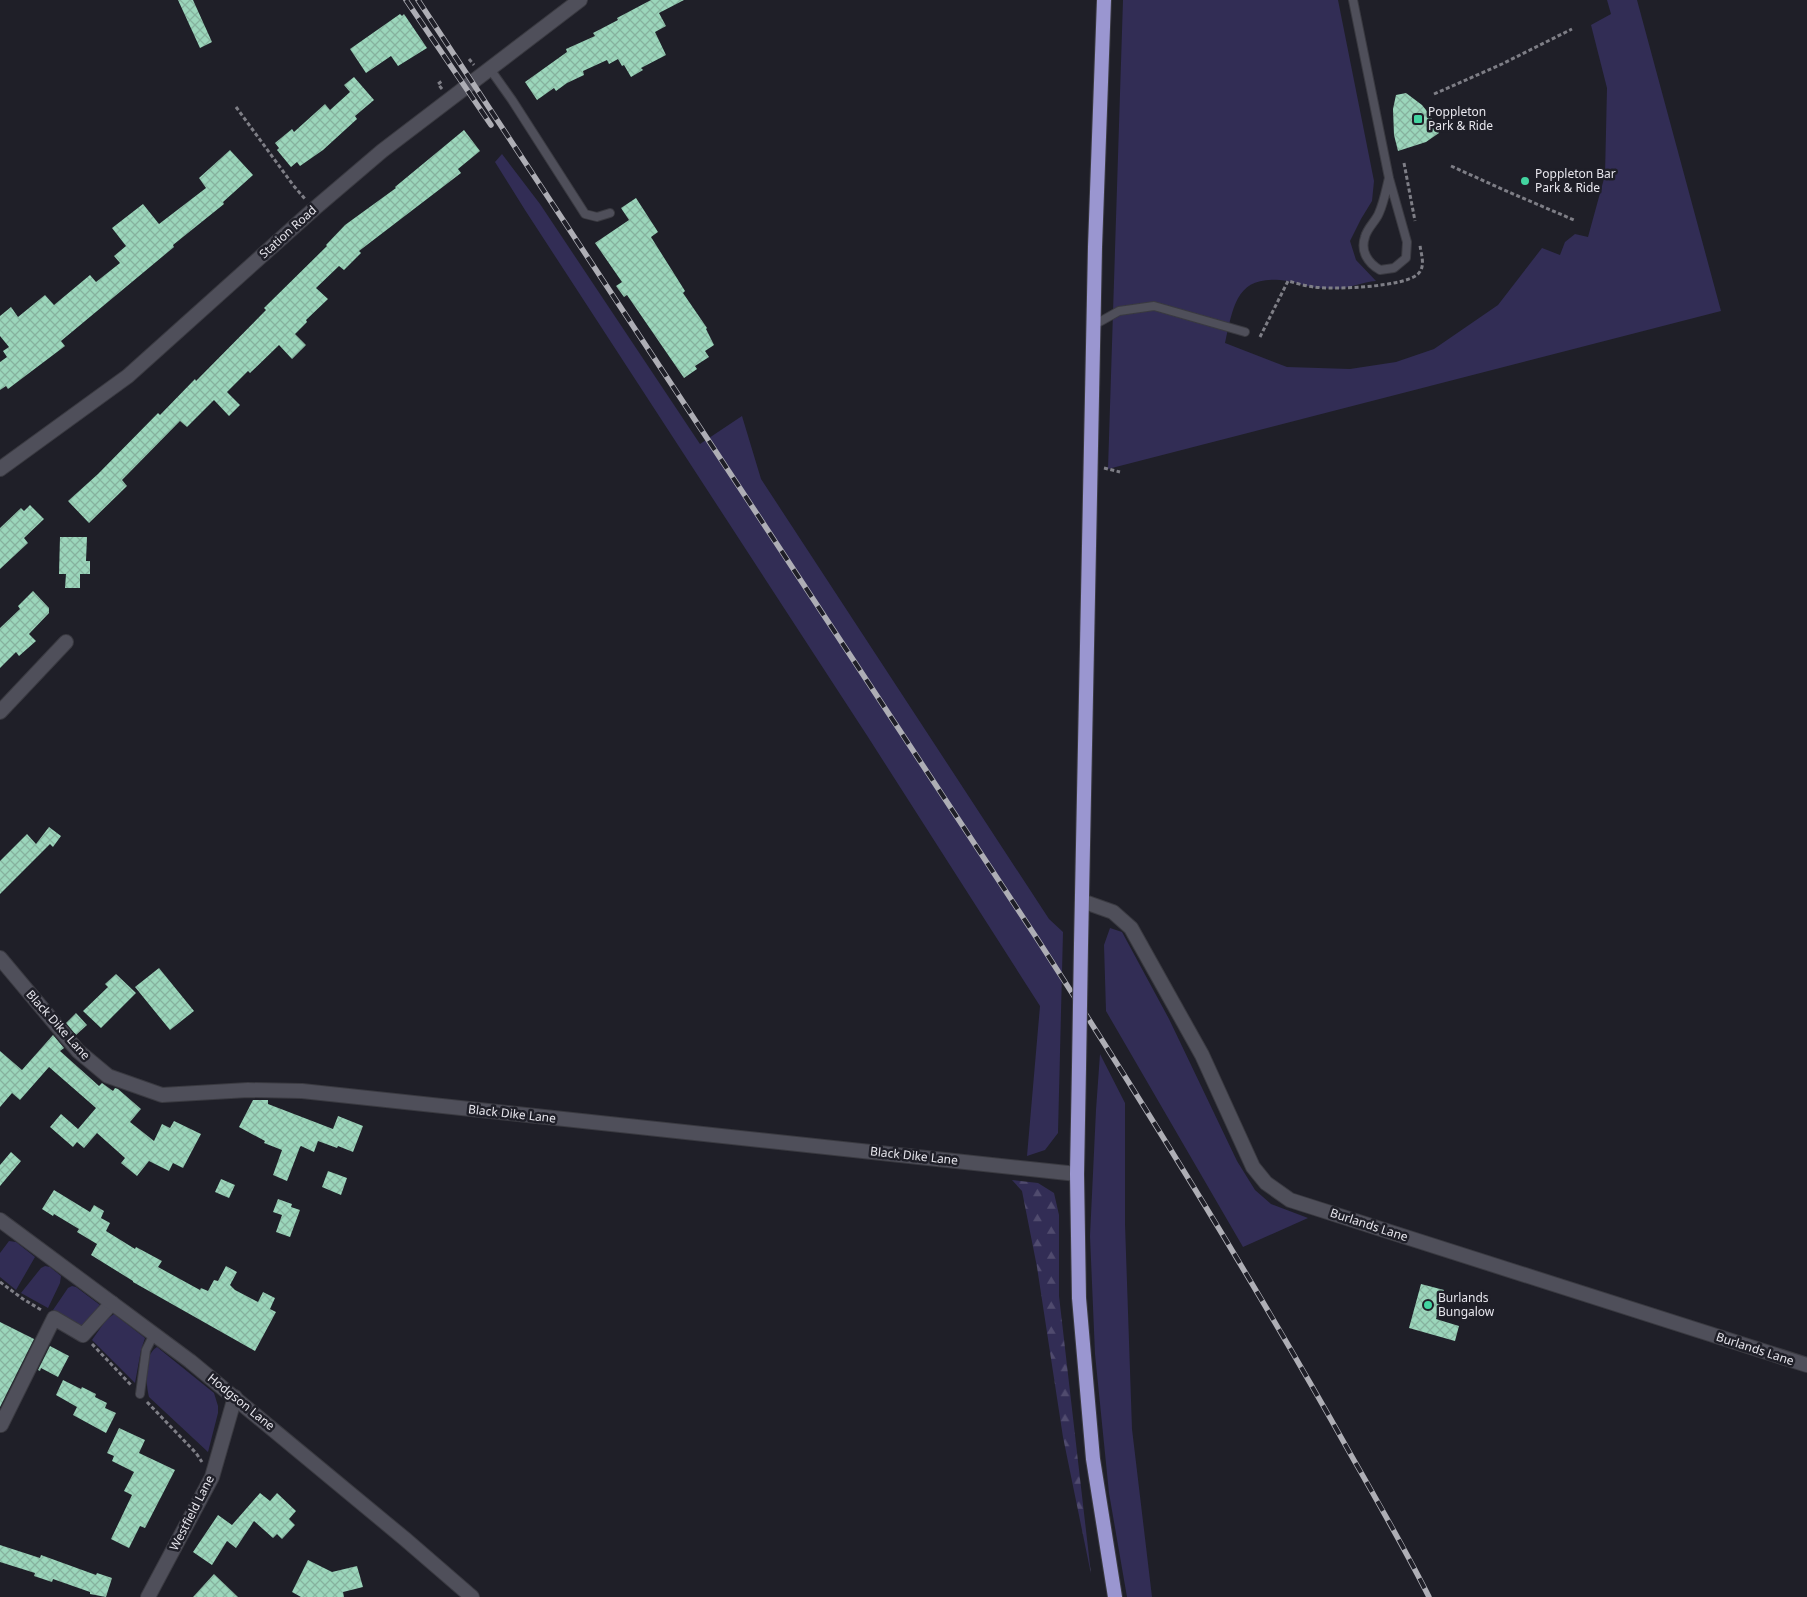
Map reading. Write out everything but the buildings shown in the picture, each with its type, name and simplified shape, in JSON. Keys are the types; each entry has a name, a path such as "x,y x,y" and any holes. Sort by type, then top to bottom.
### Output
{"highway":[{"path":"1104,0 1094,325 1078,1174 1079,1298 1092,1459 1114,1597"}],"street":[{"name":"Station Road","path":"0,470 128,376 314,209 382,151 580,0"},
{"path":"0,712 66,642"},
{"name":"Burlands Lane","path":"1082,901 1114,912 1131,928 1202,1055 1253,1167 1266,1183 1290,1200 1807,1365"},
{"name":"Black Dike Lane","path":"0,958 78,1051 108,1076 162,1095 248,1090 302,1091 1078,1174"},
{"name":"Hodgson Lane","path":"0,1220 154,1334 235,1397 472,1597"},
{"path":"1,1425 54,1318 83,1335 112,1303"},
{"name":"Westfield Lane","path":"148,1597 212,1477 235,1397"}],"lane":[{"path":"1353,0 1389,178 1407,242 1406,258 1394,268 1380,270 1370,264 1363,251 1365,236 1379,215 1389,178"},
{"path":"490,69 585,214 597,217 610,213"},
{"path":"1094,325 1119,311 1154,306 1245,332"},
{"path":"140,1394 146,1350 154,1334"}],"path":[{"path":"1434,94 1572,30"},
{"path":"236,106 292,185 314,209"},
{"path":"1451,166 1574,220"},
{"path":"0,1282 23,1300 54,1318"},
{"path":"83,1335 196,1453 212,1477"}],"green space":[{"path":"1123,0 1338,0 1374,181 1372,201 1350,241 1356,260 1376,281 1338,289 1314,287 1288,281 1271,280 1258,282 1248,287 1235,304 1225,343 1287,367 1350,369 1396,362 1434,349 1498,305 1542,248 1560,255 1565,242 1575,234 1588,237 1605,175 1607,88 1591,25 1611,14 1607,0 1637,0 1721,311 1108,469"},
{"path":"502,154 540,204 700,444 742,416 761,479 1049,919 1063,932 1058,1133 1045,1150 1027,1156 1040,1006 868,737 525,210 495,162"},
{"path":"1110,928 1122,932 1169,1019 1237,1161 1255,1190 1271,1204 1308,1218 1243,1247 1106,1011 1104,945"},
{"path":"1100,1054 1125,1103 1125,1224 1132,1429 1152,1597 1127,1597 1109,1493 1095,1354 1090,1236"},
{"path":"1012,1180 1038,1183 1054,1193 1059,1215 1059,1296 1091,1574 1063,1437 1037,1267 1022,1191"},
{"path":"9,1241 16,1242 35,1257 16,1290 0,1277 0,1253"},
{"path":"45,1266 50,1267 61,1276 60,1283 48,1308 21,1293 41,1268"},
{"path":"72,1286 100,1305 101,1308 88,1327 75,1326 53,1310 68,1288"},
{"path":"114,1314 145,1338 135,1383 92,1340 106,1320"},
{"path":"157,1347 214,1393 218,1413 208,1452 149,1397 147,1370 149,1356"}],"railway":[{"path":"406,0 491,125"},
{"path":"418,0 1036,937 1118,1065 1198,1193 1314,1389 1429,1597"}],"place":[{"name":"Poppleton Park & Ride","path":"1418,119"},
{"name":"Poppleton Bar Park & Ride","path":"1525,181"},
{"name":"Burlands Bungalow","path":"1428,1305"}]}
